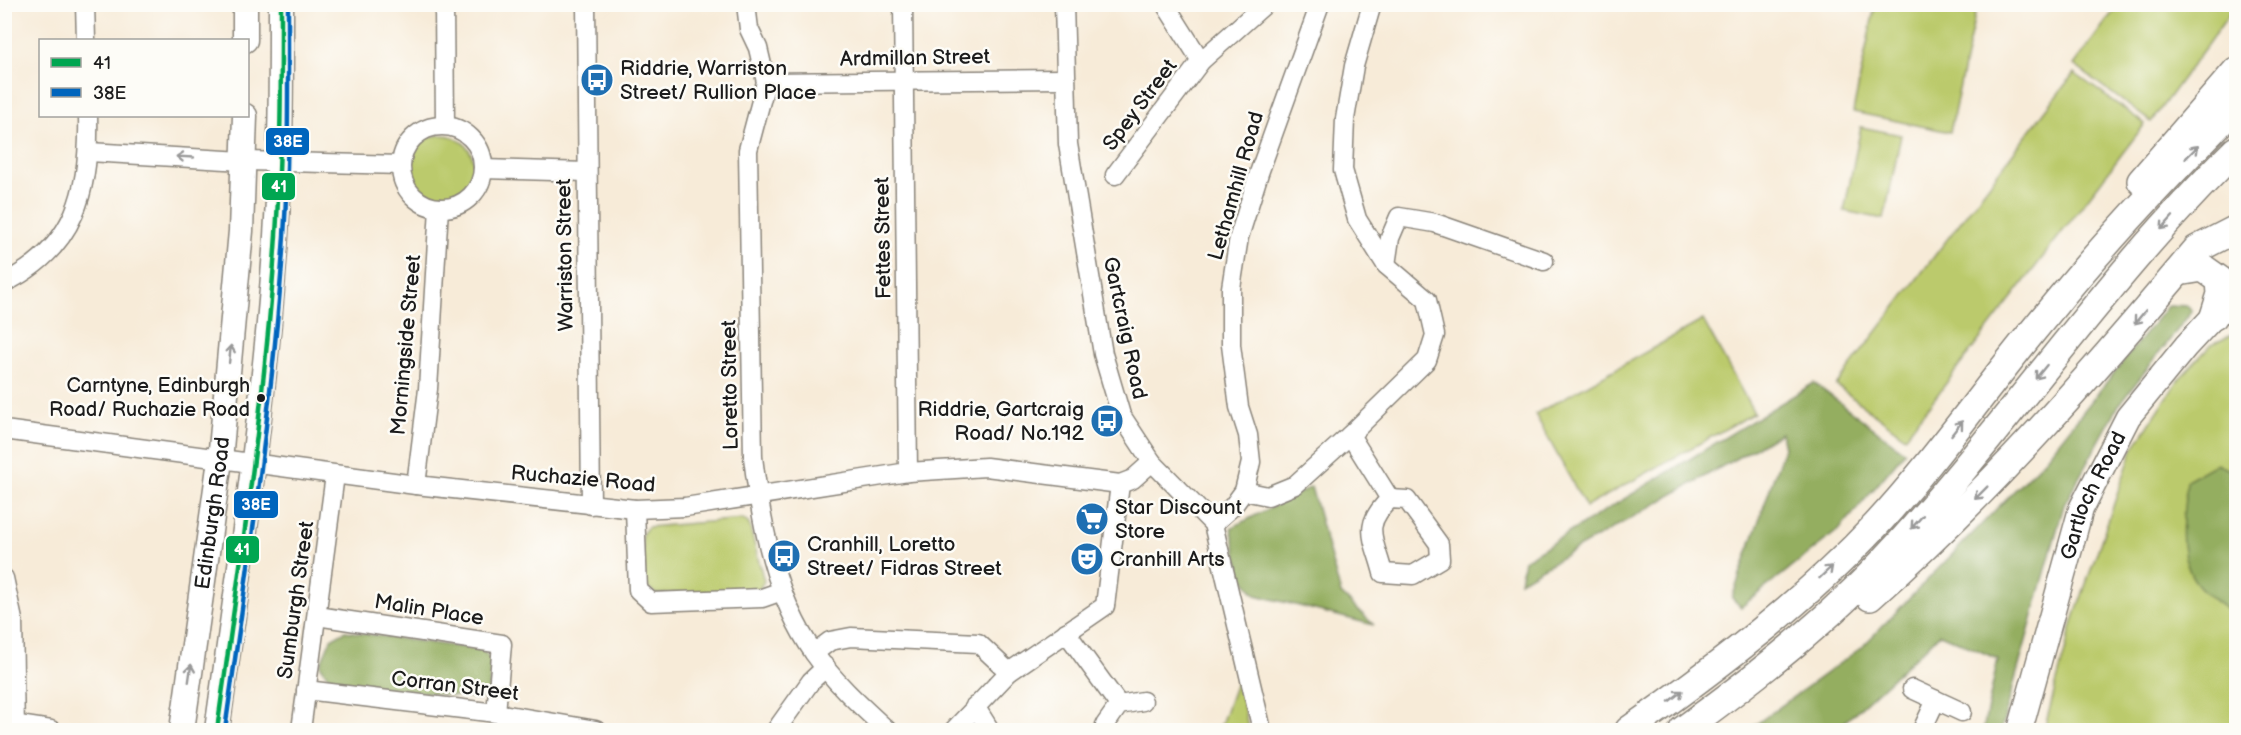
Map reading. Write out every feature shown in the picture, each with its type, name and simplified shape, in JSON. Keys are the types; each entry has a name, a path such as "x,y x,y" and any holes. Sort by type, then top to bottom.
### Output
{"highway":[{"path":"1629,730 1782,613 1875,526 1938,453 2046,314 2123,203 2236,70"},
{"path":"2046,314 2166,177 2236,107"},
{"path":"1683,730 1733,694 1812,629 1889,555 1970,460 2100,298 2207,178 2236,150"},
{"path":"1733,694 1821,641 1914,559 2015,459 2197,249 2236,229"},
{"path":"2178,272 2203,268 2220,280 2222,287 2214,316"}],"main road":[{"path":"245,4 245,39"},
{"name":"Edinburgh Road","path":"217,730 254,465 272,290 279,161 280,4"},
{"name":"Edinburgh Road","path":"182,730 220,460 240,241 245,117"},
{"name":"Gartloch Road","path":"2020,730 2081,509 2128,417 2214,316 2236,296"}],"street":[{"path":"85,4 86,39"},
{"path":"444,4 445,125"},
{"name":"Warriston Street","path":"586,4 591,505"},
{"name":"Loretto Street","path":"746,4 749,29 758,48 766,82 748,150 753,457 758,496 782,591 814,653 886,730"},
{"name":"Fettes Street","path":"903,4 908,472"},
{"name":"Gartcraig Road","path":"1064,4 1064,79 1068,144 1103,354 1120,415 1152,462 1213,524"},
{"name":"Spey Street","path":"1165,4 1201,61"},
{"name":"Spey Street","path":"1115,175 1201,61 1265,4"},
{"name":"Lethamhill Road","path":"1213,524 1233,506 1244,491 1251,462 1248,435 1239,407 1231,345 1231,288 1239,237 1259,173 1320,4"},
{"path":"1244,491 1268,496 1295,485 1427,360 1435,335 1427,300 1386,265 1357,219 1343,170 1345,119 1354,66 1372,4"},
{"name":"Ardmillan Street","path":"766,82 1064,79"},
{"path":"4,283 26,273 54,248 74,219 84,186 89,152 88,117"},
{"path":"445,125 468,135 482,156 483,169 474,193 464,202 439,208 421,202 408,189 401,165 407,147 419,132 445,125"},
{"path":"89,152 243,161 401,165"},
{"path":"483,169 587,172"},
{"name":"Morningside Street","path":"416,485 428,389 439,208"},
{"path":"1386,265 1390,238 1399,217 1435,223 1544,261"},
{"name":"Ruchazie Road","path":"4,430 254,465 635,509 685,507 908,472 986,467 1120,484"},
{"path":"1350,435 1390,499"},
{"path":"954,730 1009,672 1105,606 1120,484 1133,479 1152,462"},
{"name":"Sumburgh Street","path":"301,730 335,475"},
{"path":"1390,499 1407,500 1439,544 1440,559 1413,575 1383,573 1371,525 1376,513 1390,499"},
{"path":"635,509 638,590 651,602 762,598 782,591"},
{"path":"1213,524 1262,730"},
{"path":"4,578 13,620 12,726 51,730"},
{"name":"Malin Place","path":"316,616 502,644 496,713"},
{"path":"1066,632 1119,705"},
{"path":"814,653 830,641 850,637 978,643 1009,672"},
{"path":"776,730 811,681 826,667"},
{"path":"1912,689 1962,712"},
{"name":"Corran Street","path":"306,690 496,713 596,730"},
{"path":"1922,730 1936,700"},
{"path":"1105,725 1119,705 1143,701"},
{"path":"975,706 990,730"}],"green space":[{"path":"1875,5 1977,5 1950,132 1853,112"},
{"path":"2118,5 2236,5 2151,122 2074,65"},
{"path":"2074,73 2145,124 1905,437 1836,385"},
{"path":"1861,127 1901,135 1884,219 1844,211"},
{"path":"442,135 460,141 468,149 474,167 468,185 460,193 442,199 424,193 416,185 410,167 416,149 424,141"},
{"path":"2168,305 2188,306 2192,311 2119,405 2064,505 2001,730 1983,730 1998,659 1940,634 1836,730 1748,730 1862,647 2046,458"},
{"path":"1703,320 1754,413 1586,507 1535,414"},
{"path":"2236,333 2236,730 2044,730 2073,621 2133,449 2179,379 2212,344"},
{"path":"1814,383 1905,452 1841,528 1741,607 1732,598 1784,448 1781,433 1520,581 1524,560"},
{"path":"2217,463 2236,474 2236,617 2210,597 2193,579 2184,550 2182,527 2187,480"},
{"path":"1311,487 1341,594 1374,625 1256,595 1242,577 1231,528"},
{"path":"743,519 749,524 764,581 759,590 656,594 645,585 642,534 648,527"},
{"path":"345,631 482,650 491,659 489,694 480,699 332,682 320,665 331,639"},
{"path":"1237,680 1249,730 1219,730"}],"transit line":[{"name":"41","path":"217,730 251,483 271,297 279,178 281,4"},
{"name":"38E","path":"225,730 259,483 279,298 287,178 288,4"}],"place":[{"name":"Riddrie, Warriston Street/ Rullion Place","path":"597,80"},
{"name":"Carntyne, Edinburgh Road/ Ruchazie Road","path":"261,398"},
{"name":"Riddrie, Gartcraig Road/ No.192","path":"1107,421"},
{"name":"Star Discount Store","path":"1092,519"},
{"name":"Cranhill, Loretto Street/ Fidras Street","path":"784,556"},
{"name":"Cranhill Arts","path":"1087,559"}]}
